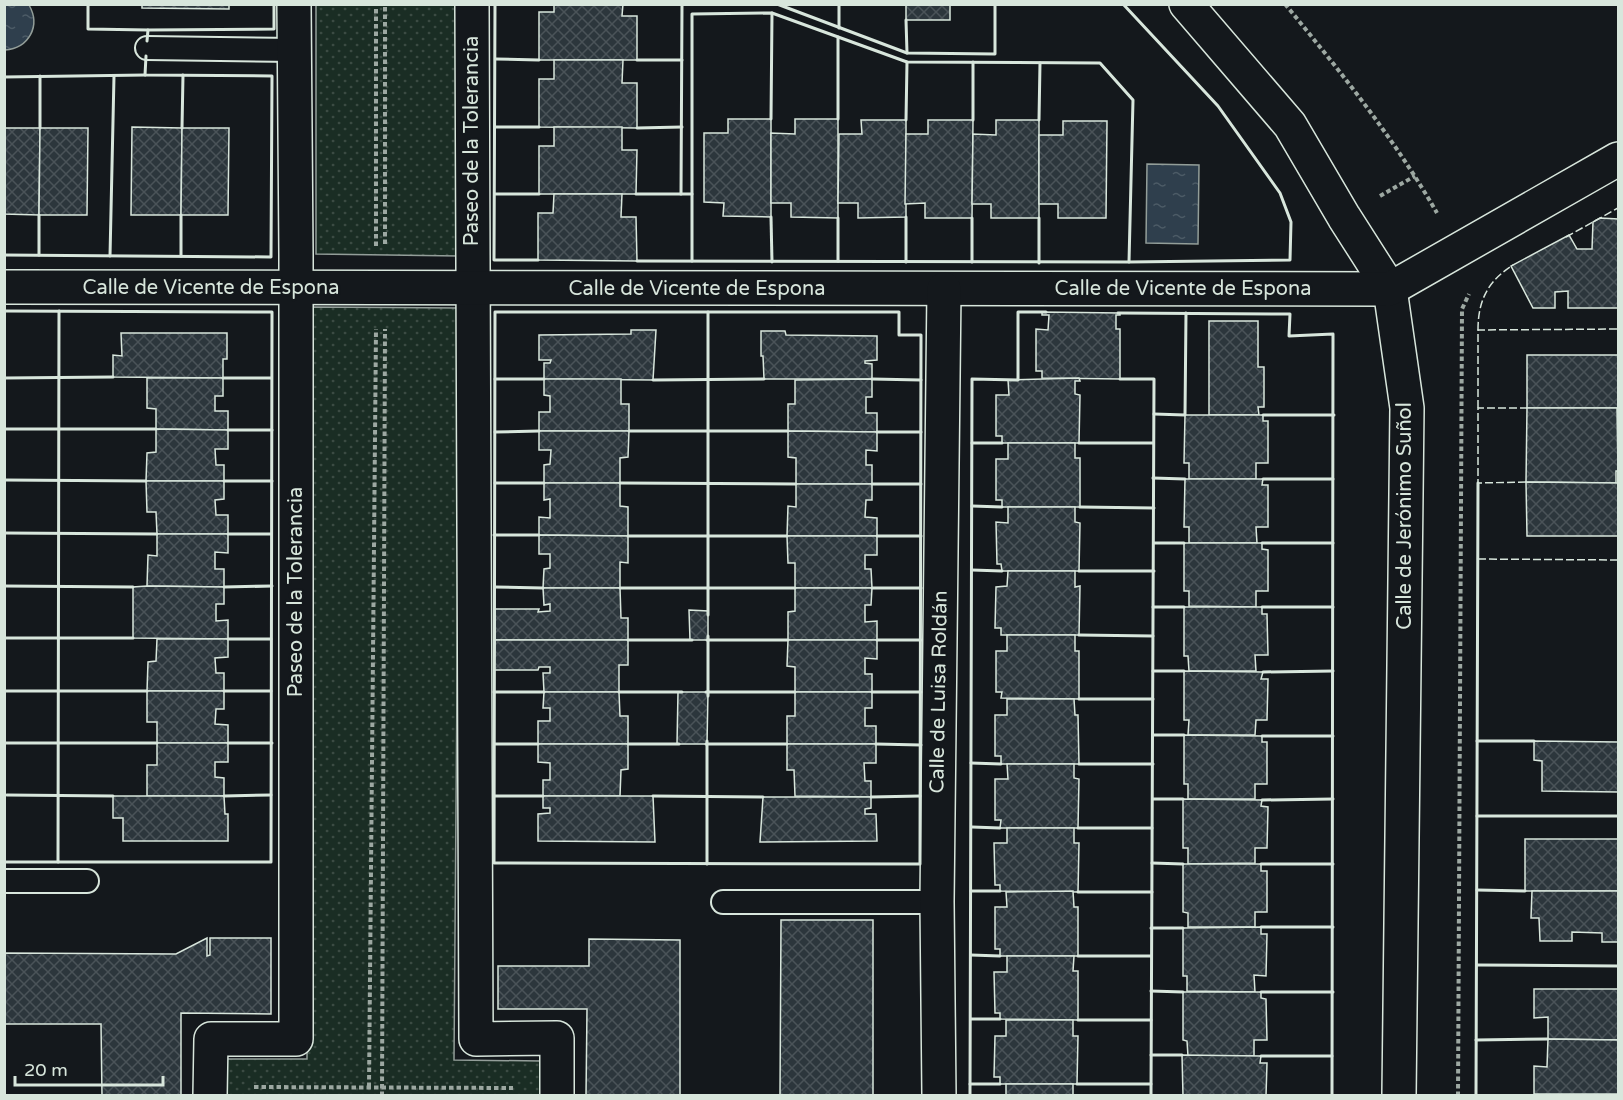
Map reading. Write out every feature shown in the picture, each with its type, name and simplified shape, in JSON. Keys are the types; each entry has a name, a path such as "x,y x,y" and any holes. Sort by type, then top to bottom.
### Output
{"street":[{"name":"Paseo de la Tolerancia","path":"210,1095 211,1039 296,1039 294,4"},
{"name":"Paseo de la Tolerancia","path":"472,4 476,1039 557,1038 557,1095"},
{"name":"Calle de Jerónimo Suñol","path":"1186,4 1290,125 1389,289 1407,408 1399,1095"},
{"path":"1389,289 1618,159"},
{"name":"Calle de Vicente de Espona","path":"4,287 1389,289"},
{"name":"Calle de Luisa Roldán","path":"939,1095 937,902 945,289"}],"lane":[{"path":"147,48 294,50"},
{"path":"4,881 87,881"},
{"path":"723,902 937,902"}],"path":[{"path":"376,4 380,288 382,1095"},
{"path":"369,1087 385,4"},
{"path":"245,1087 520,1088"}],"green space":[{"path":"316,5 458,5 459,256 316,254"},
{"path":"313,307 460,308 454,1060 541,1061 540,1095 226,1096 227,1059 307,1059"}],"water":[{"path":"5,4 29,5 34,21 30,35 21,45 5,50"},
{"path":"1147,164 1199,165 1198,244 1146,243"}],"building":[{"path":"142,4 229,4 229,9 142,8"},
{"path":"554,4 623,4 622,16 637,16 637,60 539,60 539,12 554,12"},
{"path":"906,4 973,4 950,5 950,20 906,20"},
{"path":"554,60 623,60 622,83 637,83 637,128 539,127 539,79 554,79"},
{"path":"728,119 771,119 771,217 723,216 724,203 704,202 704,133 728,133"},
{"path":"795,119 838,119 838,218 791,217 791,203 771,203 771,133 795,134"},
{"path":"861,120 906,120 906,217 858,218 858,203 838,203 839,134 862,134"},
{"path":"928,120 973,120 972,218 925,218 925,203 905,204 906,134 928,134"},
{"path":"996,120 1039,120 1039,218 991,218 991,204 972,204 973,134 996,135"},
{"path":"1063,121 1107,121 1106,218 1058,218 1058,204 1039,204 1039,135 1063,135"},
{"path":"132,127 182,128 181,215 131,215"},
{"path":"554,127 622,127 622,150 637,150 636,194 539,194 539,146 554,146"},
{"path":"4,128 40,128 39,215 4,214"},
{"path":"40,128 88,128 87,215 39,215"},
{"path":"182,128 229,128 228,215 181,215"},
{"path":"554,194 622,194 621,217 636,217 637,261 538,260 538,213 553,213"},
{"path":"1600,218 1618,219 1618,308 1568,308 1568,291 1555,292 1555,308 1533,308 1511,266 1569,235 1577,249 1592,249 1593,222"},
{"path":"1042,312 1120,313 1116,315 1116,329 1120,329 1120,379 1042,378 1042,371 1036,371 1036,329 1048,330 1049,315 1042,315"},
{"path":"1209,321 1258,321 1258,367 1264,367 1264,407 1258,407 1259,415 1209,415"},
{"path":"631,330 656,330 653,380 544,379 544,363 550,363 551,360 539,360 539,335 631,334"},
{"path":"761,331 785,331 786,335 877,336 877,360 865,361 865,363 872,364 872,379 764,379"},
{"path":"121,333 227,333 227,359 223,359 223,378 113,377 113,355 122,356"},
{"path":"1527,355 1618,355 1618,408 1527,408"},
{"path":"147,378 223,378 223,396 215,396 215,411 228,411 228,430 156,429 156,409 147,408"},
{"path":"1079,378 1080,381 1075,381 1075,394 1080,395 1079,443 1002,443 1002,436 996,436 996,395 1009,395 1008,380"},
{"path":"544,379 621,379 621,404 629,404 629,431 539,431 539,412 550,412 550,396 544,395"},
{"path":"872,379 872,397 866,397 866,413 877,413 877,432 788,431 788,404 795,404 795,380"},
{"path":"1527,408 1617,408 1618,471 1616,471 1616,483 1526,482"},
{"path":"1185,415 1263,415 1263,421 1268,421 1268,463 1256,463 1256,479 1189,479 1189,463 1184,463"},
{"path":"156,429 228,430 228,449 215,449 216,465 224,465 224,481 146,481 147,453 156,452"},
{"path":"539,431 629,431 628,457 620,458 620,483 544,483 544,465 550,464 551,450 539,450"},
{"path":"788,431 877,432 877,451 866,450 866,465 872,465 872,484 796,484 796,458 788,457"},
{"path":"1008,443 1075,443 1075,458 1080,458 1080,507 1002,507 1002,500 996,500 996,459 1008,459"},
{"path":"1185,479 1263,479 1262,485 1268,485 1268,527 1256,527 1257,543 1189,543 1189,527 1184,527"},
{"path":"146,481 224,481 224,499 215,500 216,515 228,515 228,534 157,534 156,512 147,512"},
{"path":"1526,482 1618,483 1618,536 1527,536"},
{"path":"544,483 620,483 620,506 628,507 628,536 539,535 539,517 550,518 550,499 544,500"},
{"path":"796,484 872,484 872,500 866,500 865,517 877,518 877,536 787,536 788,506 796,507"},
{"path":"1008,507 1075,507 1075,522 1080,523 1079,571 1002,571 1001,564 997,564 996,522 1008,523"},
{"path":"157,534 228,534 228,553 215,552 215,569 224,569 224,587 147,586 148,555 157,556"},
{"path":"539,535 628,536 628,563 620,562 620,588 543,588 544,569 550,568 550,554 539,554"},
{"path":"787,536 877,536 877,555 865,555 865,569 871,569 872,588 795,588 795,563 788,563"},
{"path":"1184,543 1262,543 1262,549 1268,550 1268,591 1256,591 1256,607 1189,606 1189,591 1184,591"},
{"path":"1008,571 1075,571 1075,587 1080,586 1079,635 1001,635 1001,628 995,628 996,587 1007,586"},
{"path":"133,587 224,587 224,604 216,604 216,621 228,620 228,639 133,638"},
{"path":"543,588 620,588 621,618 628,618 628,640 495,640 495,609 550,611 550,604 544,605"},
{"path":"795,588 872,588 871,605 865,605 865,622 877,621 877,640 788,640 788,612 795,611"},
{"path":"1184,607 1262,607 1262,614 1267,614 1268,655 1255,655 1256,671 1189,671 1188,656 1184,656"},
{"path":"689,610 708,611 708,640 690,640"},
{"path":"1007,635 1075,635 1075,651 1079,651 1079,699 1001,698 1002,692 996,692 996,651 1007,651"},
{"path":"157,639 228,639 228,657 215,658 216,673 224,673 224,691 147,691 148,662 156,661"},
{"path":"495,640 628,640 628,665 619,665 619,692 544,692 543,673 550,673 550,667 539,667 538,670 494,670"},
{"path":"788,640 877,640 877,659 865,658 865,674 872,674 872,692 795,692 795,667 787,666"},
{"path":"1184,671 1263,672 1261,679 1268,679 1267,720 1256,720 1255,735 1188,735 1189,720 1184,720"},
{"path":"147,691 224,691 224,709 216,709 215,724 228,725 228,743 157,743 157,722 147,722"},
{"path":"544,692 619,692 620,716 628,716 628,744 538,744 538,721 550,721 550,708 543,708"},
{"path":"678,692 708,692 707,744 677,744"},
{"path":"795,692 872,692 872,708 865,708 865,726 876,726 876,744 787,744 787,716 795,716"},
{"path":"1007,699 1074,699 1075,715 1078,715 1079,764 1001,764 1001,756 995,756 995,715 1007,715"},
{"path":"1184,735 1262,736 1262,742 1267,742 1267,784 1255,784 1255,799 1188,799 1188,784 1184,784"},
{"path":"1534,741 1618,742 1618,792 1542,791 1542,761 1534,760"},
{"path":"157,743 228,743 228,762 215,762 215,777 224,778 224,796 147,796 147,765 157,765"},
{"path":"538,744 628,744 628,769 621,770 620,796 543,796 543,780 550,780 550,763 538,762"},
{"path":"787,744 876,744 876,763 864,763 865,781 871,781 871,797 795,796 794,770 787,770"},
{"path":"1007,764 1074,764 1074,778 1079,779 1078,828 1000,828 1001,820 995,820 995,779 1008,779"},
{"path":"113,796 224,796 225,814 228,814 228,841 123,841 123,818 113,818"},
{"path":"543,796 653,796 655,842 538,841 538,814 550,813 550,808 543,808"},
{"path":"763,797 871,797 871,808 865,809 865,814 876,814 877,841 760,842"},
{"path":"1183,799 1262,800 1261,806 1268,807 1267,848 1255,848 1255,863 1188,864 1188,848 1183,848"},
{"path":"1007,828 1074,828 1074,843 1079,843 1078,892 1000,891 1000,885 995,885 994,843 1007,843"},
{"path":"1525,839 1618,839 1618,891 1525,891"},
{"path":"1183,864 1261,864 1261,871 1267,871 1267,912 1255,912 1255,927 1188,927 1188,913 1183,912"},
{"path":"1073,891 1074,907 1078,907 1078,956 1000,956 1000,949 995,949 995,907 1007,907 1006,892"},
{"path":"1532,891 1618,891 1618,942 1602,942 1602,933 1572,932 1572,941 1540,941 1539,918 1531,918"},
{"path":"781,920 873,920 873,1096 780,1096"},
{"path":"1261,927 1261,934 1267,934 1266,976 1254,975 1255,992 1187,991 1187,976 1183,976 1183,928"},
{"path":"207,938 207,956 210,955 210,938 271,938 271,1014 181,1013 181,1096 102,1096 101,1024 4,1024 4,953 176,954"},
{"path":"589,939 680,940 680,1096 586,1096 587,1009 498,1009 498,966 589,966"},
{"path":"1007,956 1074,956 1073,971 1078,971 1078,1020 1000,1019 1000,1013 995,1013 994,972 1007,972"},
{"path":"1534,989 1618,989 1618,1040 1548,1039 1548,1017 1534,1018"},
{"path":"1183,992 1261,992 1261,998 1266,999 1267,1040 1254,1040 1254,1056 1188,1056 1187,1041 1183,1040"},
{"path":"1006,1020 1073,1020 1073,1036 1078,1036 1077,1084 1000,1084 1000,1077 994,1077 995,1036 1006,1036"},
{"path":"1548,1039 1618,1040 1618,1094 1534,1094 1534,1066 1547,1067"},
{"path":"1182,1055 1261,1056 1260,1063 1267,1063 1266,1096 1183,1096"},
{"path":"1006,1084 1073,1084 1073,1096 1006,1096"}],"fence":[{"path":"1566,237 1618,208"},
{"path":"1478,330 1480,309 1486,292 1497,278 1513,265"},
{"path":"1478,408 1478,330 1618,329"},
{"path":"1526,482 1478,483 1478,408 1527,408"},
{"path":"1478,559 1618,560"}],"wall":[{"path":"88,4 88,29 148,30"},
{"path":"147,41 148,30 274,29 274,4"},
{"path":"495,4 494,260 538,260"},
{"path":"682,4 681,194 692,194"},
{"path":"777,4 907,53 995,54 995,4"},
{"path":"839,4 839,28"},
{"path":"637,261 1290,260 1291,222 1280,193 1218,106 1123,4"},
{"path":"771,119 772,13"},
{"path":"692,261 692,14 772,13 907,62 1100,63 1133,100 1129,262"},
{"path":"906,20 907,53"},
{"path":"838,37 838,119"},
{"path":"4,255 271,257 272,76 145,75 146,56"},
{"path":"496,59 539,60"},
{"path":"637,60 682,60"},
{"path":"906,120 907,62"},
{"path":"973,62 973,120"},
{"path":"1039,120 1040,63"},
{"path":"4,77 145,75"},
{"path":"182,128 183,75"},
{"path":"40,76 40,128"},
{"path":"110,256 114,76"},
{"path":"495,127 539,127"},
{"path":"637,128 682,127"},
{"path":"495,194 539,194"},
{"path":"636,194 681,194"},
{"path":"39,215 39,255"},
{"path":"181,215 181,256"},
{"path":"771,217 772,262"},
{"path":"906,217 906,262"},
{"path":"838,218 838,261"},
{"path":"972,218 972,262"},
{"path":"1039,218 1039,263"},
{"path":"4,311 272,312 271,862 4,862"},
{"path":"58,862 59,311"},
{"path":"495,312 899,312 899,335 921,335 920,864 494,863 495,312"},
{"path":"708,312 708,615"},
{"path":"970,1096 972,379 1018,380 1018,312 1046,312"},
{"path":"1118,313 1290,314 1289,336 1333,334 1332,1096"},
{"path":"1154,414 1185,415 1186,313"},
{"path":"5,378 113,377"},
{"path":"223,378 271,378"},
{"path":"495,379 544,379"},
{"path":"653,380 764,379"},
{"path":"872,379 921,380"},
{"path":"1120,379 1154,379 1151,1096"},
{"path":"1263,415 1334,415"},
{"path":"4,429 156,429"},
{"path":"228,430 272,430"},
{"path":"495,432 539,431"},
{"path":"629,431 788,431"},
{"path":"877,432 921,432"},
{"path":"972,443 1002,443"},
{"path":"1079,443 1153,443"},
{"path":"1153,478 1185,479"},
{"path":"1263,479 1333,479"},
{"path":"4,480 146,481"},
{"path":"224,481 272,481"},
{"path":"495,483 544,483"},
{"path":"620,483 796,484"},
{"path":"1476,1096 1478,483"},
{"path":"872,484 921,484"},
{"path":"972,506 1002,507"},
{"path":"1080,507 1154,508"},
{"path":"4,533 157,534"},
{"path":"228,534 271,534"},
{"path":"494,535 539,535"},
{"path":"628,536 787,536"},
{"path":"877,536 921,536"},
{"path":"1154,543 1184,543"},
{"path":"1262,543 1333,543"},
{"path":"972,570 1002,571"},
{"path":"1079,571 1154,571"},
{"path":"4,586 133,587"},
{"path":"224,587 272,586"},
{"path":"495,587 543,588"},
{"path":"620,588 795,588"},
{"path":"872,588 921,588"},
{"path":"1153,607 1184,607"},
{"path":"1262,607 1333,607"},
{"path":"1079,635 1153,636"},
{"path":"708,636 708,696"},
{"path":"4,638 133,638"},
{"path":"228,639 271,639"},
{"path":"628,640 692,640"},
{"path":"707,640 788,640"},
{"path":"877,640 921,640"},
{"path":"1153,671 1184,671"},
{"path":"1263,672 1333,671"},
{"path":"4,691 147,691"},
{"path":"224,691 271,691"},
{"path":"494,692 544,692"},
{"path":"619,692 682,692"},
{"path":"706,692 795,692"},
{"path":"872,692 921,692"},
{"path":"1079,699 1153,699"},
{"path":"1153,735 1184,735"},
{"path":"1262,736 1333,736"},
{"path":"707,741 707,864"},
{"path":"1477,741 1534,741"},
{"path":"4,743 157,743"},
{"path":"228,743 272,743"},
{"path":"495,744 538,744"},
{"path":"628,744 679,744"},
{"path":"706,744 787,744"},
{"path":"876,744 921,745"},
{"path":"971,763 1001,764"},
{"path":"1079,764 1153,764"},
{"path":"7,795 113,796"},
{"path":"224,796 271,795"},
{"path":"494,796 543,796"},
{"path":"653,796 763,797"},
{"path":"871,797 920,796"},
{"path":"1153,799 1183,799"},
{"path":"1262,800 1333,799"},
{"path":"1477,816 1618,816"},
{"path":"972,827 1000,828"},
{"path":"1078,828 1152,828"},
{"path":"1152,863 1183,864"},
{"path":"1261,864 1333,864"},
{"path":"1477,890 1525,891"},
{"path":"971,891 1000,891"},
{"path":"1078,892 1152,892"},
{"path":"1261,927 1333,927"},
{"path":"1151,928 1183,928"},
{"path":"971,955 1000,956"},
{"path":"1078,956 1151,956"},
{"path":"1477,965 1618,966"},
{"path":"1151,991 1183,992"},
{"path":"1261,992 1333,992"},
{"path":"971,1019 1000,1019"},
{"path":"1078,1020 1151,1020"},
{"path":"1476,1040 1548,1039"},
{"path":"1151,1055 1182,1055"},
{"path":"1261,1056 1332,1056"},
{"path":"970,1084 1000,1084"},
{"path":"1077,1084 1151,1084"}]}
